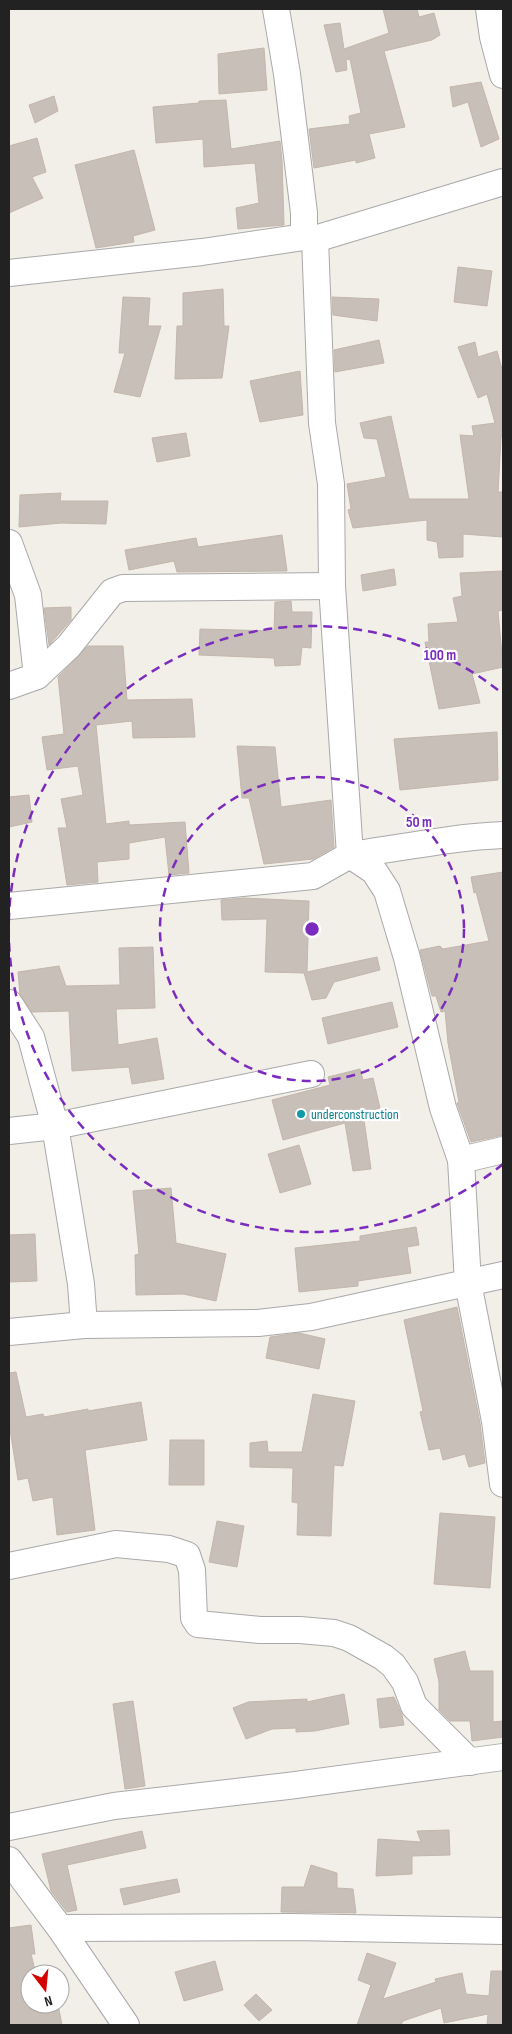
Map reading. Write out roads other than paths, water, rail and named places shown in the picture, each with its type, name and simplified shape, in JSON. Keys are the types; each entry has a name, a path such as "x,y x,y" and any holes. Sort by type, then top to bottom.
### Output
{"street":[{"path":"276,9 309,238 322,422 330,484 332,586 350,855 374,871 388,891 407,958 443,1108 461,1160 468,1283 496,1421 503,1484"},
{"path":"489,9 493,37 503,75"},
{"path":"9,273 202,252 309,238 503,182"},
{"path":"9,543 28,595 36,676"},
{"path":"9,686 36,676 69,646 112,592 123,588 332,586"},
{"path":"9,906 313,876 350,855 406,848 445,840 503,835"},
{"path":"9,1003 31,1037 55,1126 81,1284 84,1324"},
{"path":"9,1131 55,1126 311,1074"},
{"path":"461,1160 503,1150"},
{"path":"9,1332 84,1324 267,1322 311,1317 503,1276"},
{"path":"9,1566 116,1544 169,1549 186,1555 192,1570 194,1618 198,1624 260,1630 334,1632 349,1638 393,1665 405,1682 414,1706 470,1762"},
{"path":"9,1827 114,1806 503,1757"},
{"path":"9,1860 60,1928 126,2025"},
{"path":"60,1928 292,1927 503,1931"}],"place":[{"name":"underconstruction","path":"301,1114"}]}
